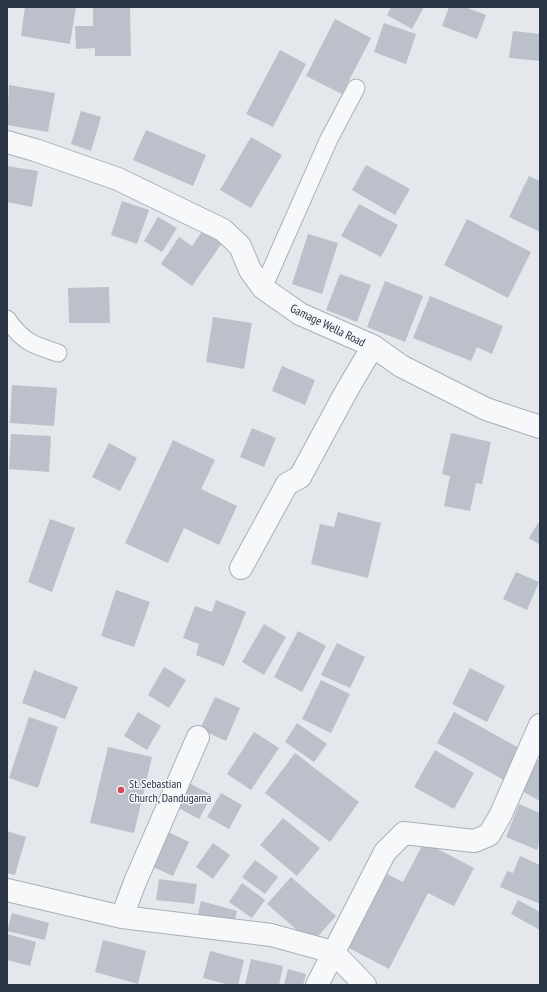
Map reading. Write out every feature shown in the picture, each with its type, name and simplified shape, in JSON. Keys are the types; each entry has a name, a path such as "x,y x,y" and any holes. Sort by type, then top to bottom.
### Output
{"street":[{"name":"Gamage Wella Road","path":"7,142 35,150 118,179 223,230 240,246 250,270 263,288 300,314 373,346 401,366 486,409 540,427"},
{"path":"241,568 287,484 300,477 347,390 373,346"},
{"path":"317,985 385,852 404,833 474,841 489,834 501,814 540,725"},
{"path":"122,917 135,882 198,737"},
{"path":"7,890 122,917 272,935 334,952 365,985"}],"lane":[{"path":"263,288 329,138 356,88"},
{"path":"7,319 17,334 32,344 58,353"}],"building":[{"path":"25,7 76,7 70,44 21,36"},
{"path":"93,7 130,7 131,56 95,56 95,48 76,49 75,26 93,26"},
{"path":"391,7 424,7 412,29 387,15"},
{"path":"449,7 465,7 486,15 477,39 442,26"},
{"path":"335,19 371,38 342,94 306,76"},
{"path":"384,23 416,34 406,64 374,52"},
{"path":"513,31 540,34 540,61 509,58"},
{"path":"280,50 306,64 273,127 246,114"},
{"path":"9,85 55,93 48,132 7,125"},
{"path":"81,111 101,117 91,151 71,144"},
{"path":"146,130 206,155 193,186 133,160"},
{"path":"251,137 282,155 251,208 220,190"},
{"path":"366,165 410,189 395,215 352,190"},
{"path":"7,166 38,171 32,207 7,202"},
{"path":"529,176 540,181 540,232 509,217"},
{"path":"122,201 149,210 137,244 111,235"},
{"path":"359,204 398,225 381,257 341,236"},
{"path":"158,217 177,228 162,252 144,241"},
{"path":"467,219 531,252 508,298 444,265"},
{"path":"203,230 222,243 192,286 161,264 179,237 192,246"},
{"path":"308,234 338,243 322,294 292,284"},
{"path":"340,274 371,285 357,322 326,310"},
{"path":"385,281 423,296 405,342 367,327"},
{"path":"109,287 110,323 69,323 68,288"},
{"path":"430,296 503,326 492,354 477,347 471,361 413,338"},
{"path":"213,317 252,323 244,369 206,362"},
{"path":"282,366 315,380 305,405 272,391"},
{"path":"12,385 57,388 54,426 10,423"},
{"path":"252,428 276,438 264,467 240,457"},
{"path":"451,433 491,442 482,484 476,483 470,511 444,506 450,476 442,474"},
{"path":"11,434 51,436 49,472 9,469"},
{"path":"173,440 215,460 201,489 237,506 219,545 184,528 168,563 125,543"},
{"path":"109,443 137,458 120,491 92,477"},
{"path":"338,512 381,523 368,578 311,564 320,524 334,527"},
{"path":"50,519 75,528 52,592 28,582"},
{"path":"538,523 540,524 540,545 529,538"},
{"path":"516,572 539,582 527,610 503,599"},
{"path":"116,590 150,602 134,647 101,636"},
{"path":"216,600 246,612 224,666 196,655 199,644 183,638 195,606 212,612"},
{"path":"264,624 286,637 264,675 242,662"},
{"path":"298,631 326,646 302,692 274,677"},
{"path":"337,643 365,657 350,688 321,675"},
{"path":"164,667 186,680 169,708 148,695"},
{"path":"470,668 505,686 487,722 452,704"},
{"path":"34,670 78,687 65,719 22,703"},
{"path":"321,680 350,694 331,733 302,719"},
{"path":"215,697 240,708 226,741 200,729"},
{"path":"138,712 161,726 147,750 124,736"},
{"path":"454,712 521,749 504,780 437,743"},
{"path":"29,717 58,727 38,788 9,778"},
{"path":"297,723 327,744 314,762 285,742"},
{"path":"254,732 279,748 251,790 227,774"},
{"name":"St. Sebastian Church, Dandugama","path":"108,747 152,757 134,833 90,823"},
{"path":"435,750 474,773 454,809 414,787"},
{"path":"295,753 359,802 330,842 265,793"},
{"path":"536,759 540,761 540,801 520,790"},
{"path":"187,782 212,795 199,819 175,806"},
{"path":"221,793 242,805 229,829 207,817"},
{"path":"519,804 540,813 540,842 537,850 506,837"},
{"path":"283,818 320,848 297,876 260,845"},
{"path":"7,831 26,837 15,875 7,873"},
{"path":"168,832 189,842 173,876 153,867"},
{"path":"424,842 474,868 454,906 428,893 389,969 349,948 387,874 403,882"},
{"path":"213,843 230,855 213,879 196,867"},
{"path":"520,856 540,865 540,904 500,887 507,871 513,873"},
{"path":"255,860 278,877 265,894 242,877"},
{"path":"291,877 336,916 312,943 267,904"},
{"path":"159,879 197,884 194,904 156,900"},
{"path":"242,883 265,900 252,918 229,902"},
{"path":"518,900 540,912 540,930 511,914"},
{"path":"201,901 237,911 233,927 197,918"},
{"path":"12,913 49,923 45,940 7,931"},
{"path":"7,934 36,942 30,966 7,960"},
{"path":"103,940 146,951 138,984 95,972"},
{"path":"210,951 244,960 238,985 230,985 203,978"},
{"path":"251,959 283,966 279,985 245,985"},
{"path":"288,969 306,974 303,985 284,985"}],"place":[{"name":"St. Sebastian Church, Dandugama","path":"121,790"}]}
